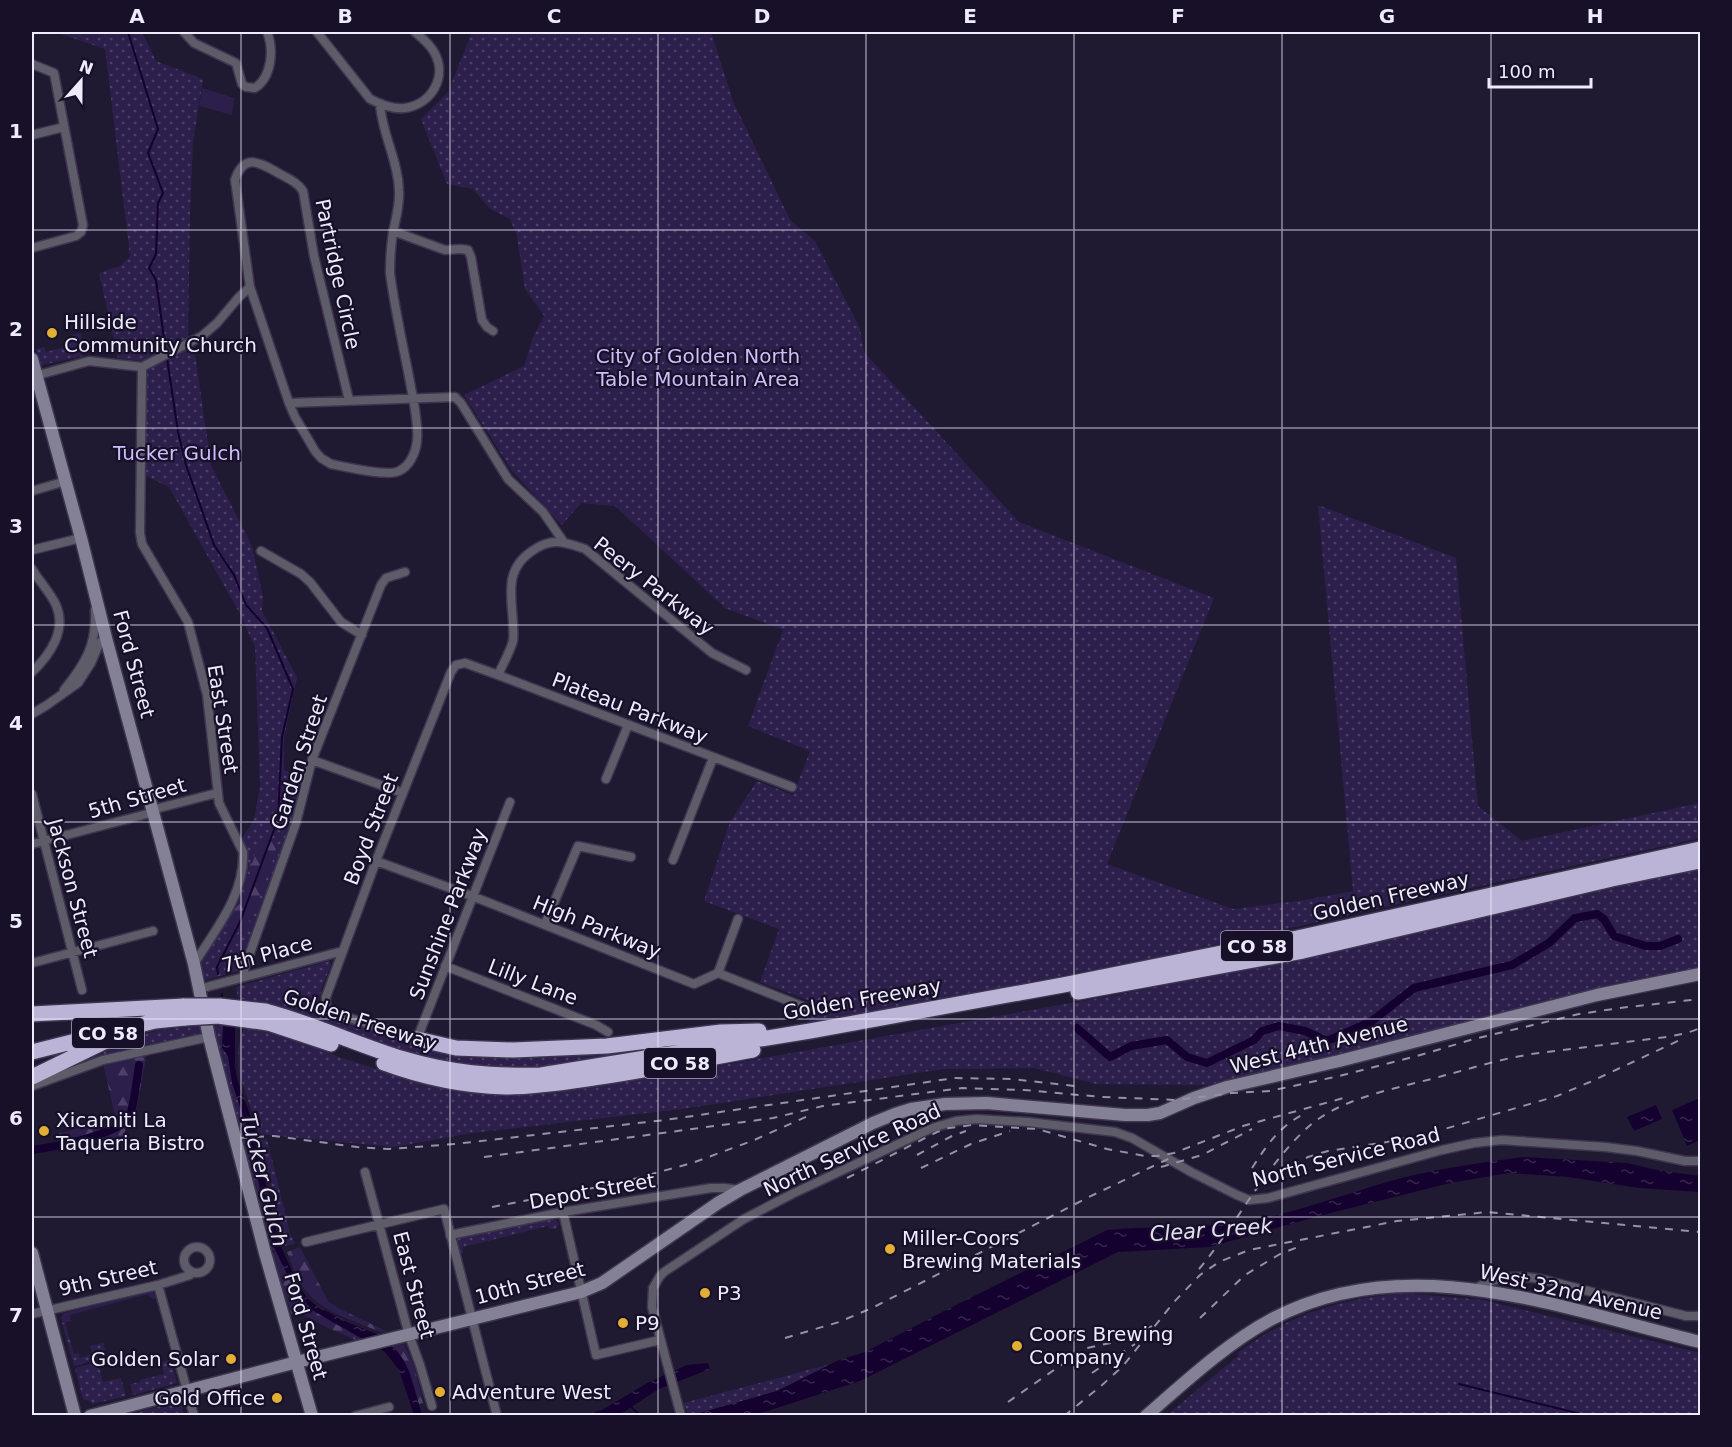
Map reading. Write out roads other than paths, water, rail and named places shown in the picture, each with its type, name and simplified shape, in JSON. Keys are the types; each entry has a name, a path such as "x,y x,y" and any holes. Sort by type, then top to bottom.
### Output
{"highway":[{"name":"Golden Freeway","path":"32,1042 141,1014 184,1012 218,1016 266,1017 302,1022 402,1059 465,1073 500,1076 541,1075 810,1031 1063,985 1286,940 1701,849"},
{"name":"Golden Freeway","path":"266,1017 402,1070 465,1083 504,1087 539,1085 630,1072 1303,951 1612,879 1701,861"},
{"name":"Golden Freeway","path":"32,1052 184,1012"},
{"path":"32,1014 184,1012"},
{"path":"32,1077 140,1024"},
{"path":"417,1039 456,1048 513,1050 607,1046 720,1032 810,1031"}],"street":[{"path":"184,32 194,43 234,61 242,84 255,88 262,82 270,63 271,46 267,32"},
{"path":"317,32 380,109 413,106 432,93 436,85 440,73 437,59 430,46 415,32"},
{"path":"32,64 54,73 59,81 64,128 83,225 81,232 76,236 32,248"},
{"name":"Partridge Circle","path":"349,400 314,256 303,191 298,184 261,163 250,162 238,170 235,180 250,287 295,417 321,458 332,464 391,473 399,471 414,455 417,439 413,398 390,273 393,231 399,206 398,174 380,109"},
{"path":"32,135 64,128"},
{"path":"393,231 445,250 468,250 482,320 493,331"},
{"path":"34,374 42,374 89,361 142,367 202,336 250,287"},
{"name":"Ford Street","path":"32,359 34,374 66,481 194,964 209,1037 265,1253 312,1416"},
{"name":"East Street","path":"142,367 140,533 142,544 188,622 207,695 219,803 243,852 237,892 194,964"},
{"path":"289,403 455,397 508,479 543,513 563,541"},
{"path":"32,491 66,481"},
{"path":"32,550 81,538"},
{"name":"Peery Parkway","path":"498,675 513,639 512,575 520,561 531,551 552,542 563,541 585,549 712,653 746,670"},
{"path":"261,551 301,574 341,622 362,635"},
{"path":"32,569 56,606 60,628 49,653 32,672"},
{"name":"Garden Street","path":"245,977 244,970 296,823 312,760 386,578 405,572"},
{"path":"60,695 80,669 91,647 96,628 97,601"},
{"path":"32,714 78,684 100,642 106,638"},
{"name":"Plateau Parkway","path":"456,665 465,663 792,787"},
{"name":"Boyd Street","path":"417,1039 336,1014 326,1008 326,997 376,861 451,672 456,665"},
{"path":"606,779 628,725"},
{"path":"674,860 713,758"},
{"path":"312,760 403,793"},
{"name":"5th Street","path":"32,844 217,793"},
{"name":"Jackson Street","path":"32,794 42,841 82,990"},
{"name":"Sunshine Parkway","path":"417,1039 510,802"},
{"path":"545,924 578,846 631,857"},
{"name":"High Parkway","path":"376,861 545,924 694,984 718,973"},
{"path":"738,919 718,973 804,1007"},
{"path":"32,963 153,931"},
{"name":"7th Place","path":"200,989 344,951"},
{"name":"Lilly Lane","path":"445,966 596,1025 608,1032"},
{"name":"West 44th Avenue","path":"945,1104 987,1103 1125,1115 1160,1113 1227,1087 1597,995 1701,974"},
{"path":"32,1086 102,1060 209,1037"},
{"name":"10th Street","path":"90,1416 581,1292 602,1283 740,1190 887,1117 911,1109 945,1104"},
{"name":"North Service Road","path":"680,1412 660,1340 652,1300 655,1284 664,1272 754,1214 932,1128 956,1121 998,1120 1115,1132 1132,1138 1220,1188 1249,1200 1268,1198 1442,1150 1502,1140 1605,1147 1685,1161 1701,1161"},
{"name":"East Street","path":"365,1172 409,1335 432,1406"},
{"name":"Depot Street","path":"450,1235 563,1212 711,1188 740,1190"},
{"path":"306,1242 444,1209 496,1416"},
{"path":"563,1212 596,1355 660,1340"},
{"path":"32,1253 75,1416"},
{"name":"9th Street","path":"32,1314 158,1285 190,1275 191,1272"},
{"path":"1475,1289 1487,1282 1517,1275 1686,1316 1701,1316"},
{"path":"158,1285 194,1416"},
{"name":"West 32nd Avenue","path":"1146,1416 1242,1337 1272,1319 1291,1310 1337,1295 1391,1285 1431,1285 1475,1289 1556,1305 1701,1342"},
{"path":"355,1416 389,1407"}],"water":[{"name":"Tucker Gulch","path":"223,1026 235,1027 235,1067 238,1082 254,1125 278,1240 298,1284 308,1299 317,1306 347,1322 377,1334 396,1350 409,1371 422,1415 414,1415 399,1370 385,1352 312,1310 293,1287 272,1243 246,1124 232,1083 228,1056 222,1048"},
{"path":"1700,1098 1700,1140 1687,1146 1672,1110"},
{"path":"1656,1105 1662,1119 1634,1131 1627,1117"},
{"name":"Clear Creek","path":"1523,1157 1627,1163 1656,1170 1700,1176 1700,1192 1639,1188 1568,1177 1509,1173 1450,1183 1209,1247 1118,1252 860,1381 755,1415 693,1415 777,1391 839,1360 865,1352 1107,1230 1246,1222 1284,1214 1406,1177 1464,1165"},
{"path":"708,1363 710,1369 659,1389 619,1415 582,1416 602,1410 649,1382 687,1365"}],"waterway":[{"name":"Tucker Gulch","path":"128,32 158,129 148,153 163,193 158,203 156,254 149,268 156,280 166,353"},
{"name":"Tucker Gulch","path":"167,358 178,432 186,465 214,545 234,575 246,605 267,628 293,689 282,737 278,819 240,922 217,967 218,974"},
{"path":"1077,1028 1110,1057 1131,1046 1167,1040 1187,1057 1207,1063 1254,1040 1262,1031 1279,1026 1305,1031 1327,1041 1372,1021 1414,988 1512,965 1549,943 1575,918 1597,914 1604,919 1614,936 1646,946 1660,946 1678,939"},
{"name":"Tucker Gulch","path":"222,994 222,1001"},
{"path":"32,1150 86,1139 124,1122 130,1115 139,1065"},
{"path":"1459,1384 1589,1416"},
{"path":"631,1407 641,1416"}],"railway":[{"path":"484,1157 773,1118 823,1106 962,1088 1177,1100 1270,1091 1339,1076 1474,1039 1579,1014 1700,999"},
{"path":"1199,1269 1291,1144 1321,1117 1337,1108 1373,1094 1492,1062 1539,1053 1667,1037 1700,1028"},
{"path":"1265,1183 1308,1157 1328,1151 1387,1142 1441,1130 1557,1096 1682,1039"},
{"path":"240,1138 274,1136 389,1149 455,1144 665,1120 955,1078 1011,1079 1075,1086"},
{"path":"847,1178 949,1128 972,1125 1037,1129 1107,1149 1157,1156 1174,1153 1243,1126 1347,1097"},
{"path":"1252,1168 1281,1130 1306,1113"},
{"path":"492,1207 619,1183 692,1163 752,1141 808,1116"},
{"path":"1161,1167 1202,1155 1252,1129"},
{"path":"917,1155 966,1131"},
{"path":"921,1168 971,1144 1010,1131"},
{"path":"785,1338 839,1322 872,1308 1170,1158"},
{"path":"1064,1416 1123,1366 1174,1302 1200,1275 1219,1262 1249,1250 1397,1221 1488,1212 1700,1232"},
{"path":"1200,1318 1245,1275 1280,1254 1303,1245"},
{"path":"1008,1402 1087,1348 1129,1339 1152,1326"},
{"path":"1092,1373 1135,1344"}],"place":[{"name":"Hillside Community Church","path":"52,333"},
{"name":"Xicamiti La Taqueria Bistro","path":"44,1131"},
{"name":"Miller-Coors Brewing Materials","path":"890,1249"},
{"name":"P3","path":"705,1293"},
{"name":"P9","path":"623,1323"},
{"name":"Coors Brewing Company","path":"1017,1346"},
{"name":"Golden Solar","path":"231,1359"},
{"name":"Adventure West","path":"440,1392"},
{"name":"Gold Office","path":"277,1398"}],"park label":[{"name":"City of Golden North Table Mountain Area","path":"698,368"}]}
